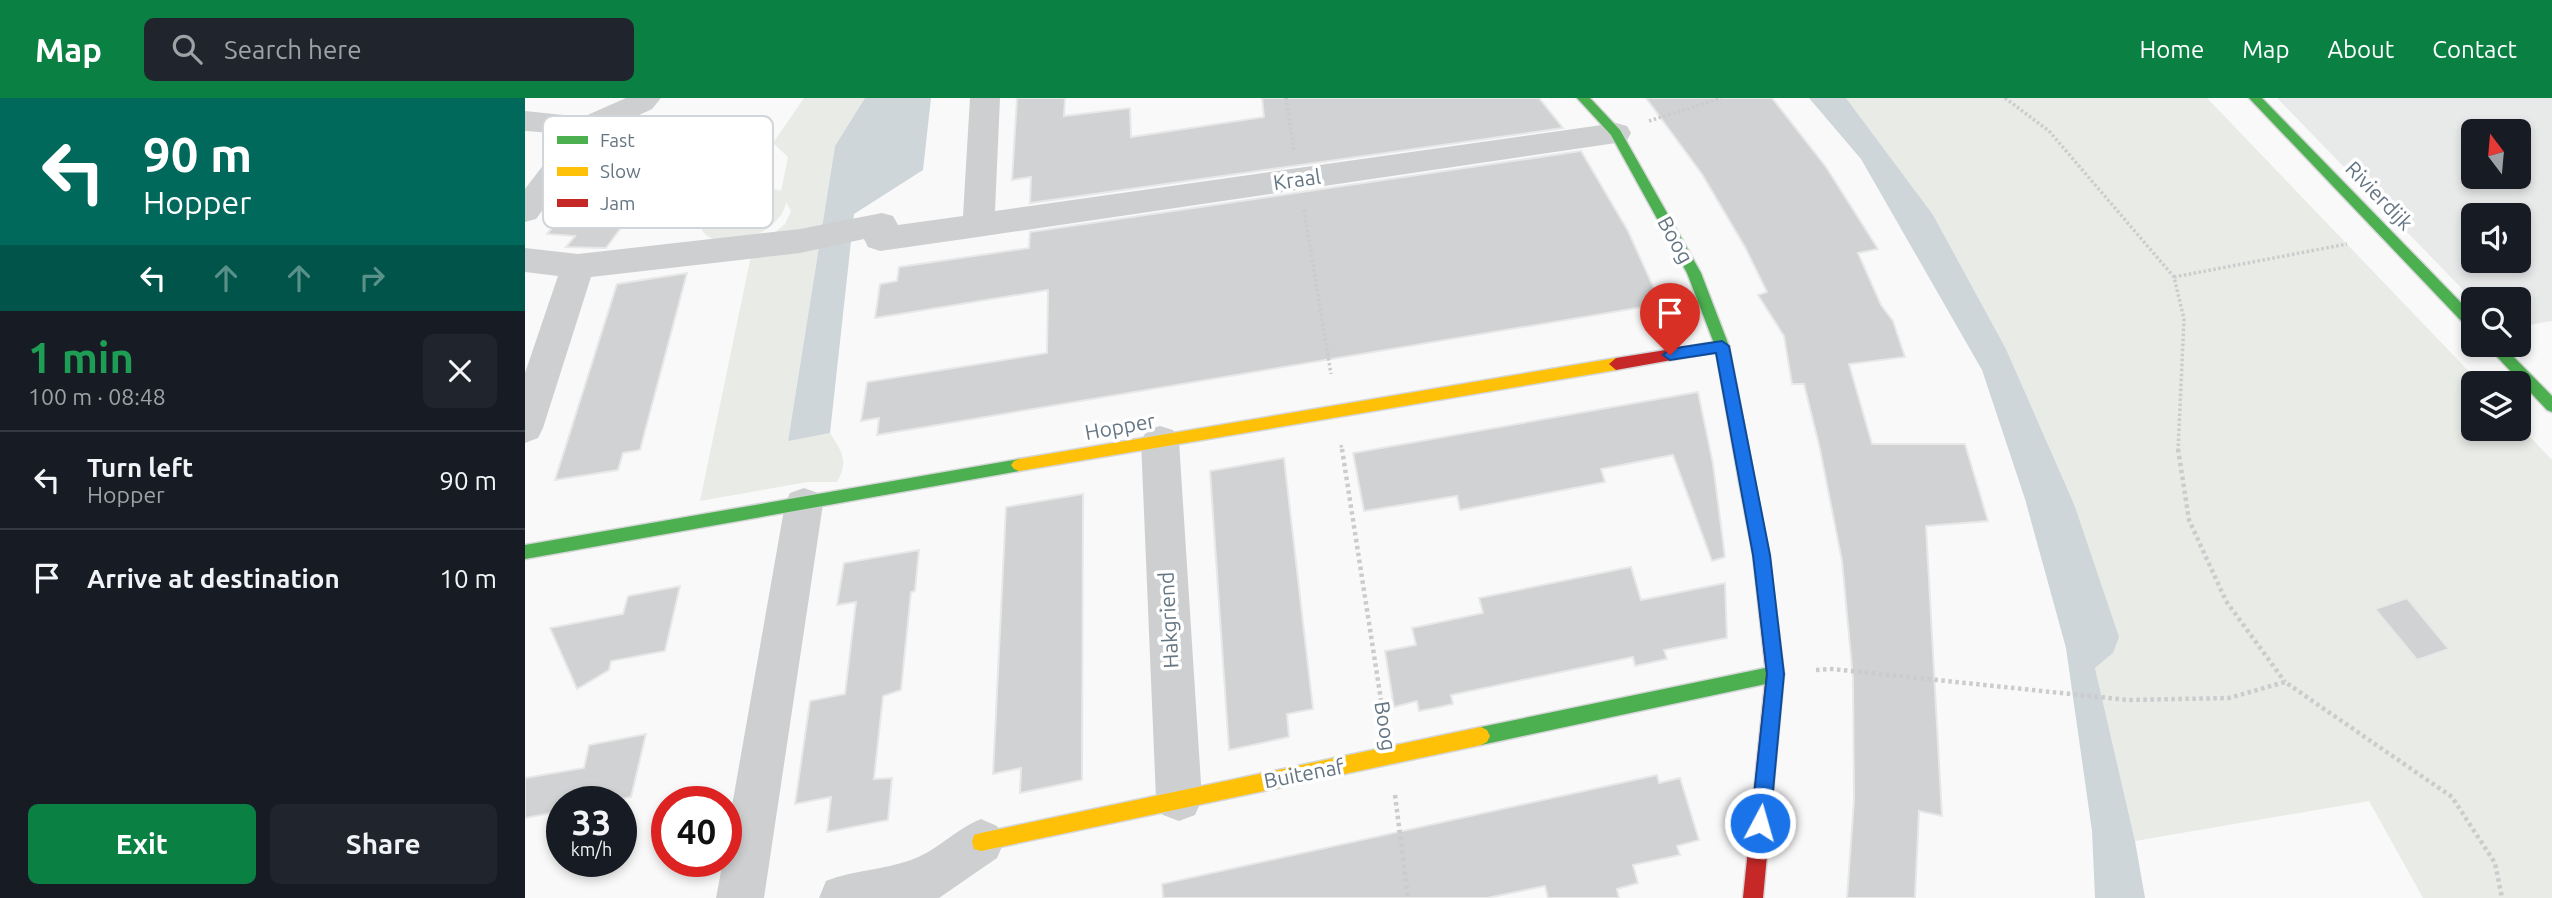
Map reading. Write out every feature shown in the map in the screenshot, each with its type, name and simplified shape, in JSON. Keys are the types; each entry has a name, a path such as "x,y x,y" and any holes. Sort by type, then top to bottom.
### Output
{"street":[{"path":"613,116 646,98"},
{"path":"978,226 985,98"},
{"name":"Boog","path":"1583,98 1616,133 1694,273 1722,346 1761,555 1775,674 1753,898"},
{"name":"Rivierdijk","path":"2255,98 2461,312"},
{"path":"525,121 543,122"},
{"name":"Kraal","path":"525,260 578,266 877,230 978,226 1616,133"},
{"path":"525,211 543,188"},
{"path":"525,428 578,266"},
{"name":"Hopper","path":"525,552 1334,410 1722,346"},
{"path":"2505,357 2552,406"},
{"name":"Hakgriend","path":"1160,441 1179,799"},
{"path":"740,898 804,504"},
{"name":"Buitenaf","path":"843,898 920,890 981,842 1775,674"}],"path":[{"name":"Boog","path":"1286,98 1331,369 1334,410 1390,757 1408,898"},
{"path":"1616,133 1721,98"},
{"path":"2005,98 2049,131 2174,277 2184,319 2178,458 2189,520 2226,601 2285,682 2452,797 2495,863 2502,898"},
{"path":"2174,277 2350,244"},
{"path":"1775,674 1832,669 2129,700 2229,698 2285,682"}],"shaded area":[{"path":"804,98 865,98 835,146 788,440 830,433 841,451 843,468 837,482 808,482 700,501 752,251 785,224 791,211 786,202 773,224 773,189 781,191 788,157 773,143"},
{"path":"865,98 931,98 923,170 854,214 830,433 788,441 835,146"},
{"path":"1809,98 1846,98 1933,215 2006,349 2074,504 2119,637 2113,653 2095,668 2135,841 2145,898 2095,898 2092,831 2066,648 2025,499 1982,370 1861,159"},
{"path":"1846,98 2207,98 2469,371 2461,371 2461,441 2531,441 2531,438 2552,460 2552,898 2423,898 2369,801 2135,841 2095,668 2113,653 2074,504 2006,349 1933,216"},
{"path":"2277,98 2552,98 2552,321 2531,325 2531,287 2461,288"},
{"path":"702,228 767,228 744,239 729,242 716,240 705,234"}],"building":[{"path":"1017,98 1065,98 1064,116 1130,108 1131,137 1264,117 1262,98 1539,98 1563,128 1030,203 1031,177 1012,180"},
{"path":"1646,98 1772,98 1826,167 1878,249 1858,253 1881,305 1893,321 1905,357 1849,364 1872,444 1965,444 1988,521 1926,526 1942,816 1919,811 1915,898 1847,898 1854,800 1853,678 1842,561 1804,384 1792,384 1784,336 1758,295 1767,292 1745,247 1702,174"},
{"path":"1581,151 1628,231 1661,304 877,435 879,418 861,421 867,382 1047,353 1048,290 875,318 880,284 897,281 899,267 1029,248 1030,232"},
{"path":"552,228 621,228 606,248 566,247 575,236 547,234"},
{"path":"687,273 640,450 623,453 618,470 555,480 617,284"},
{"path":"1698,392 1713,464 1725,557 1712,561 1673,455 1601,469 1605,482 1460,510 1457,496 1364,511 1353,453"},
{"path":"1284,458 1313,709 1287,714 1289,737 1229,750 1210,471"},
{"path":"1083,494 1082,780 1020,793 1021,768 993,774 1006,507"},
{"path":"919,550 915,591 911,592 901,690 883,696 874,779 892,778 888,820 827,832 831,797 795,804 810,701 845,694 856,602 837,605 844,563"},
{"path":"1631,567 1641,600 1725,583 1727,638 1664,650 1667,659 1635,666 1633,657 1451,695 1453,704 1435,708 1419,711 1417,701 1394,707 1385,651 1416,645 1412,628 1483,613 1479,598"},
{"path":"680,586 665,651 611,661 609,670 577,689 550,628 623,614 628,596"},
{"path":"2407,598 2449,649 2417,660 2375,609"},
{"path":"646,734 634,786 546,786 546,814 525,818 525,778 584,768 589,745"},
{"path":"1657,775 1659,783 1680,778 1699,840 1677,846 1680,855 1633,865 1638,883 1617,889 1619,898 1548,898 1545,886 1487,898 1163,898 1162,884"}],"traffic: fast":[{"path":"1583,98 1616,133 1694,273 1722,346 1747,482"},
{"path":"2255,98 2461,312"},
{"path":"2505,357 2552,406"},
{"path":"525,552 1019,465"},
{"path":"1481,736 1775,674"}],"traffic: slow":[{"path":"1019,465 1616,364"},
{"path":"981,842 1481,736"}],"traffic: jam":[{"path":"1616,364 1722,346"},
{"path":"1747,482 1761,555 1775,674 1753,898"}],"route":[{"path":"1670,355 1722,346 1761,555 1775,674 1760,823"}]}
